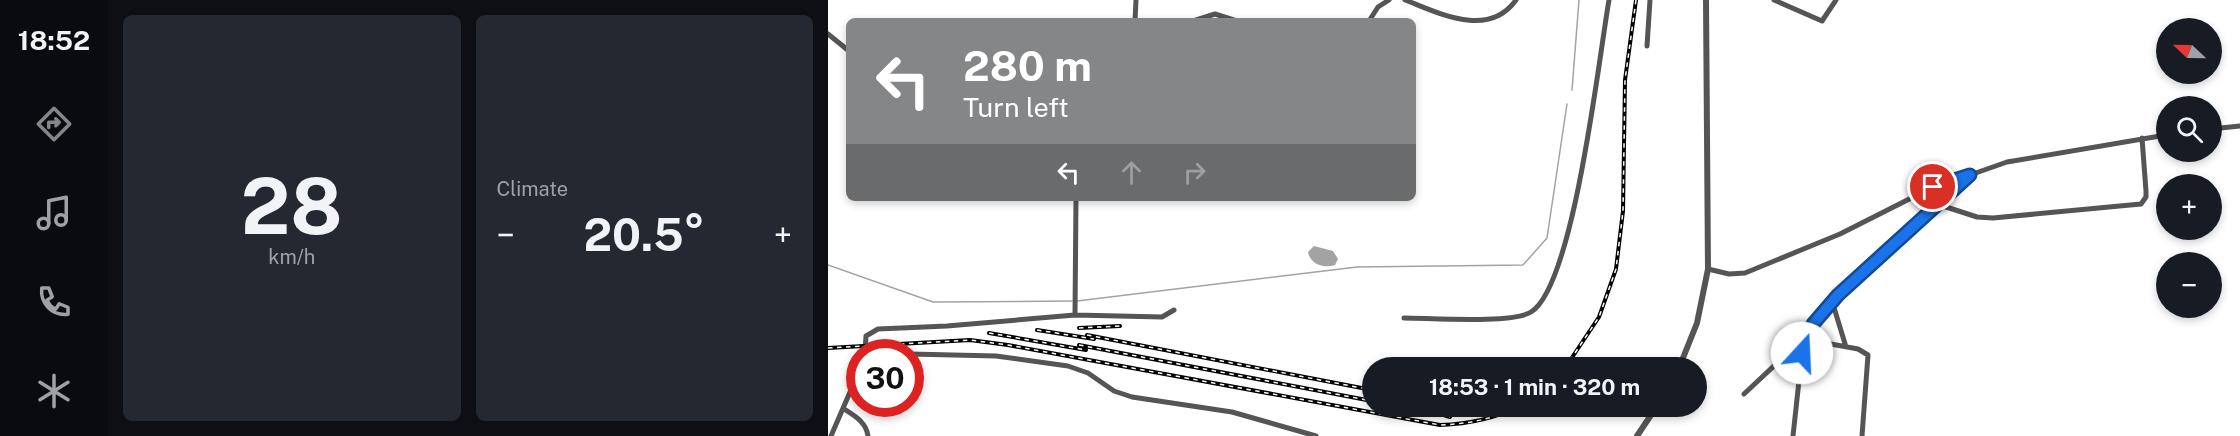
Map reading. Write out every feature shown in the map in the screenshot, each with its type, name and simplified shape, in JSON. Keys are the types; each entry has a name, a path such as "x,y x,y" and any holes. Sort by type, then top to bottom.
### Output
{"street":[{"path":"1135,18 1136,0"},
{"path":"1371,18 1378,7 1389,0"},
{"path":"1405,0 1453,20 1491,18 1504,12 1516,0"},
{"path":"1404,318 1517,317 1530,313 1539,306 1564,251 1575,210 1609,0"},
{"path":"1647,46 1650,0"},
{"path":"1683,357 1697,323 1708,269 1706,0"},
{"path":"1774,0 1822,21 1836,0"},
{"path":"1202,18 1215,14 1227,18"},
{"path":"828,34 846,49"},
{"path":"2222,128 2240,126"},
{"path":"1708,269 1729,274 1745,273 1839,234 1943,182 2007,162 2156,136"},
{"path":"1937,204 1977,217 1993,218 2141,204 2146,191 2142,138"},
{"path":"1793,436 1804,342 1813,324 1832,301 1970,175"},
{"path":"1075,315 1076,201"},
{"path":"1832,301 1846,347"},
{"path":"866,339 866,336 878,329 1075,315 1162,317 1173,310"},
{"path":"1744,394 1793,348 1804,342 1865,351 1868,355 1862,436"},
{"path":"924,354 996,356 1068,366 1088,373 1114,392 1132,397 1232,412 1316,436"},
{"path":"831,436 846,404"},
{"path":"844,409 860,419 867,428 868,436"},
{"path":"1637,436 1650,417"}],"shaded area":[{"path":"1314,246 1333,251 1338,259 1335,265 1326,266 1312,260 1308,252"}],"waterway":[{"path":"1572,90 1579,0"},
{"path":"1077,301 1357,267 1523,265 1547,238 1567,104"},
{"path":"828,265 933,302 1072,301"}],"railway":[{"path":"1572,357 1599,317 1616,269 1623,211 1625,80 1636,0"},
{"path":"1079,328 1120,326"},
{"path":"1037,330 1094,339"},
{"path":"989,333 1086,350"},
{"path":"1087,335 1362,388"},
{"path":"828,348 970,340 1008,345 1362,411"},
{"path":"1079,345 1362,399"},
{"path":"1397,417 1440,425 1490,417"}],"route":[{"path":"1802,353 1804,339 1813,324 1838,295 1970,175 1952,178 1933,187"}]}
